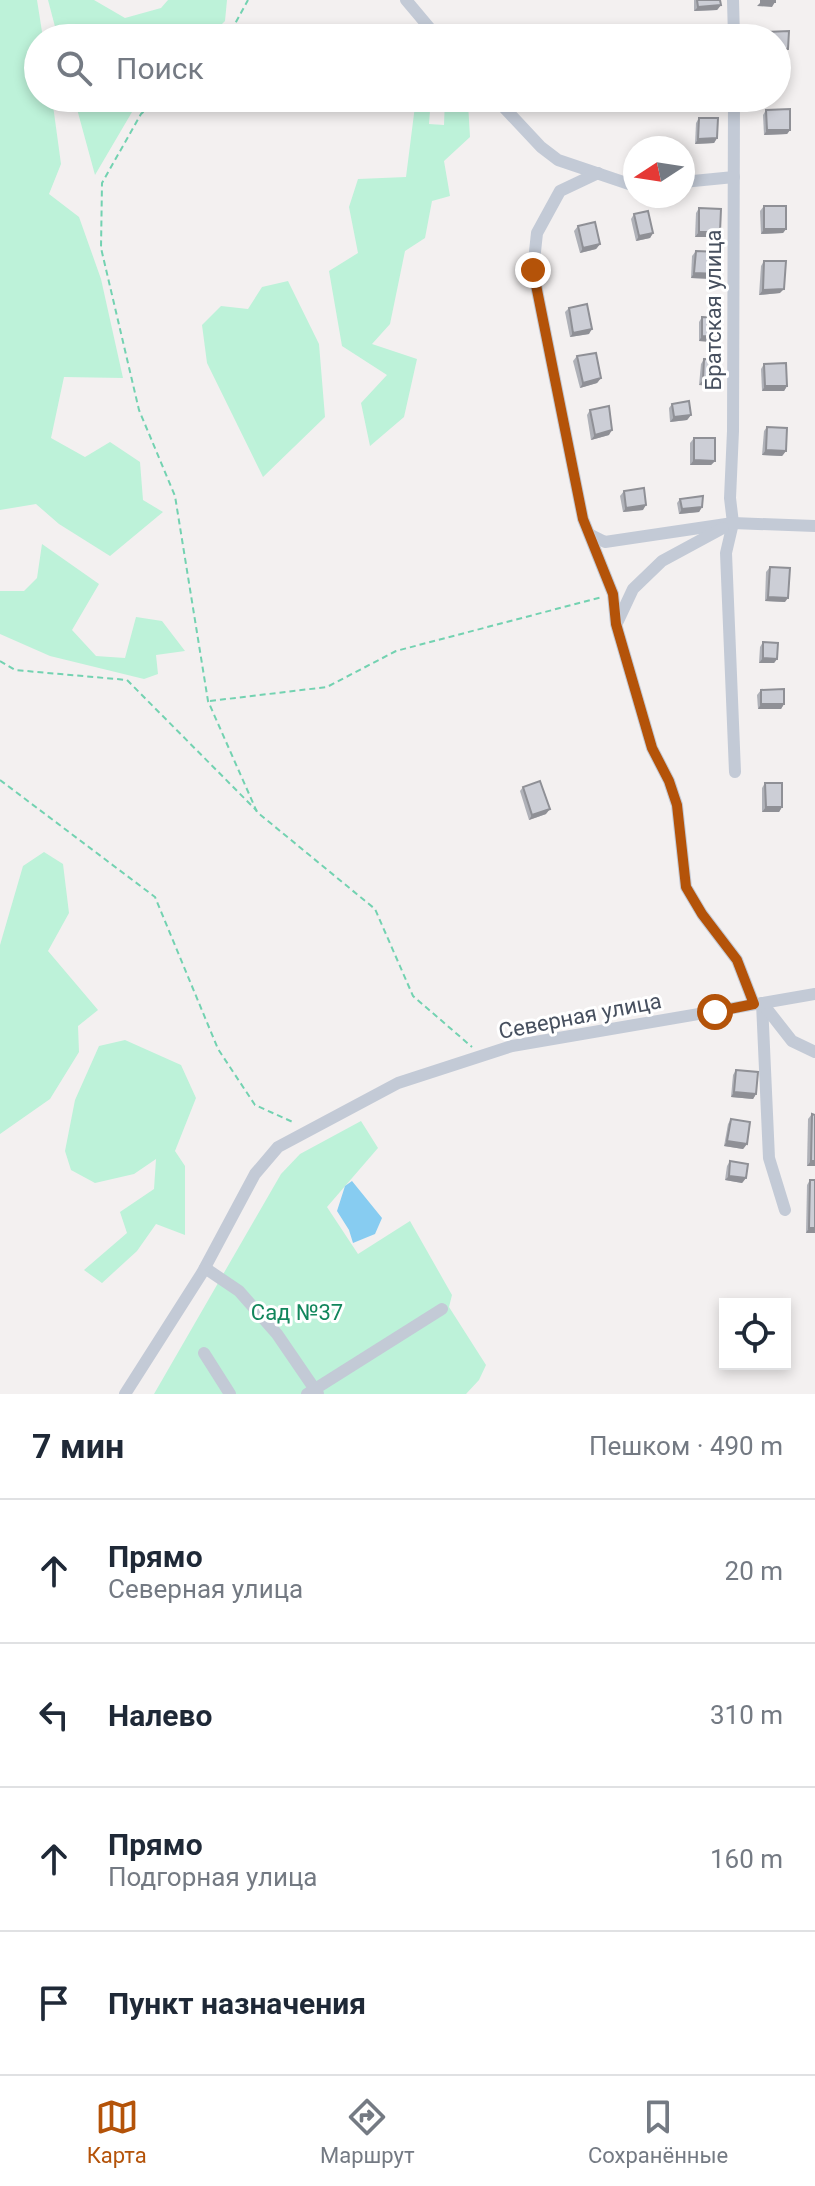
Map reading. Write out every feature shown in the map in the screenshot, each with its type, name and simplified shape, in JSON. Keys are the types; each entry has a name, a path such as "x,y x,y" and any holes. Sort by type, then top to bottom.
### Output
{"street":[{"path":"406,0 426,24"},
{"path":"733,0 734,24"},
{"path":"509,112 558,160 623,182"},
{"name":"Братская улица","path":"734,112 730,498 733,523 726,553 735,772"},
{"path":"598,173 560,191 537,233 533,270 583,519 613,594 616,624 652,748 677,805 686,887 737,960 758,1003 792,1041 815,1052"},
{"path":"695,181 734,177"},
{"path":"591,535 605,542 733,523 815,526"},
{"path":"616,624 633,589 662,561 733,523"},
{"path":"613,594 633,589"},
{"name":"Северная улица","path":"125,1394 205,1268 255,1174 278,1147 398,1083 512,1046 815,994"},
{"path":"758,1003 769,1158 785,1210"},
{"path":"205,1268 239,1291 277,1334 314,1392 442,1309"},
{"path":"204,1353 230,1394"}],"path":[{"path":"235,24 248,0"},
{"path":"143,112 102,183 101,248 139,410 175,496 208,701 257,812"},
{"path":"208,701 327,687 396,651 613,594"},
{"path":"0,661 15,670 127,680 257,812 375,909 413,996 482,1056"},
{"path":"0,780 155,897 218,1049 255,1105 310,1130"}],"green space":[{"path":"0,0 37,0 41,24 24,24 24,112 54,112 61,164 49,194 79,217 101,279 123,378 64,377 51,438 85,457 110,442 140,462 143,500 163,512 110,556 59,524 36,504 0,510"},
{"path":"48,0 94,0 125,18 161,8 168,0 227,0 222,24 54,24"},
{"path":"78,112 132,112 95,175"},
{"path":"414,112 430,112 429,124 444,125 444,112 469,112 470,137 444,161 450,196 432,201 425,238 405,251 390,324 372,344 417,359 404,417 370,446 361,403 387,375 342,346 329,271 358,253 349,207 358,179 406,177"},
{"path":"288,281 319,344 325,417 263,477 207,363 202,325 221,306 248,309 262,287"},
{"path":"42,544 99,584 72,630 96,656 125,658 136,617 162,621 185,651 156,655 158,674 144,679 50,656 0,634 0,591 24,591 37,578"},
{"path":"44,852 63,864 69,913 48,951 98,1010 78,1026 79,1052 50,1099 0,1134 0,945 23,866"},
{"path":"125,1040 181,1065 196,1098 175,1151 185,1166 185,1235 156,1224 137,1251 102,1283 84,1270 127,1233 120,1212 154,1189 156,1159 134,1174 95,1183 71,1170 65,1151 75,1100 99,1046"},
{"name":"Сад №37","path":"361,1121 378,1148 327,1207 358,1254 410,1221 452,1295 449,1307 486,1365 479,1380 466,1394 154,1394 281,1174 300,1154"}],"water":[{"path":"352,1181 382,1218 375,1234 353,1243 337,1211 345,1186"}],"building":[{"path":"697,0 720,0 721,5 698,7"},
{"path":"766,112 790,112 790,130 767,130"},
{"path":"699,118 718,118 717,138 698,139"},
{"path":"764,206 786,206 786,229 764,229"},
{"path":"699,208 721,209 720,232 699,232"},
{"path":"648,211 653,233 639,236 634,214"},
{"path":"595,222 600,244 583,248 578,226"},
{"path":"696,251 719,252 718,274 694,273"},
{"path":"764,261 786,261 784,289 763,290"},
{"path":"587,304 592,329 573,333 569,308"},
{"path":"702,317 717,318 716,337 702,336"},
{"path":"596,353 601,378 583,383 577,356"},
{"path":"704,359 720,360 719,381 703,380"},
{"path":"786,363 787,386 765,386 764,364"},
{"path":"689,401 691,415 674,417 672,404"},
{"path":"609,406 612,430 595,435 590,410"},
{"path":"767,427 787,428 786,451 766,450"},
{"path":"694,438 715,438 715,461 694,460"},
{"path":"644,488 646,505 626,508 624,491"},
{"path":"703,496 702,507 682,509 680,499"},
{"path":"770,567 790,568 788,598 768,597"},
{"path":"763,642 778,643 777,659 763,658"},
{"path":"784,689 784,704 761,704 761,690"},
{"path":"540,781 550,809 532,815 523,787"},
{"path":"765,783 782,783 782,807 766,807"},
{"path":"736,1070 758,1072 756,1094 734,1092"},
{"path":"812,1114 815,1115 815,1161 811,1161"},
{"path":"731,1119 750,1122 747,1144 727,1141"},
{"path":"730,1161 748,1164 746,1178 729,1176"},
{"path":"810,1180 815,1180 815,1228 809,1228"}],"route":[{"path":"533,270 583,519 613,594 616,624 652,748 677,805 686,887 737,960 754,1004 715,1012"}]}
